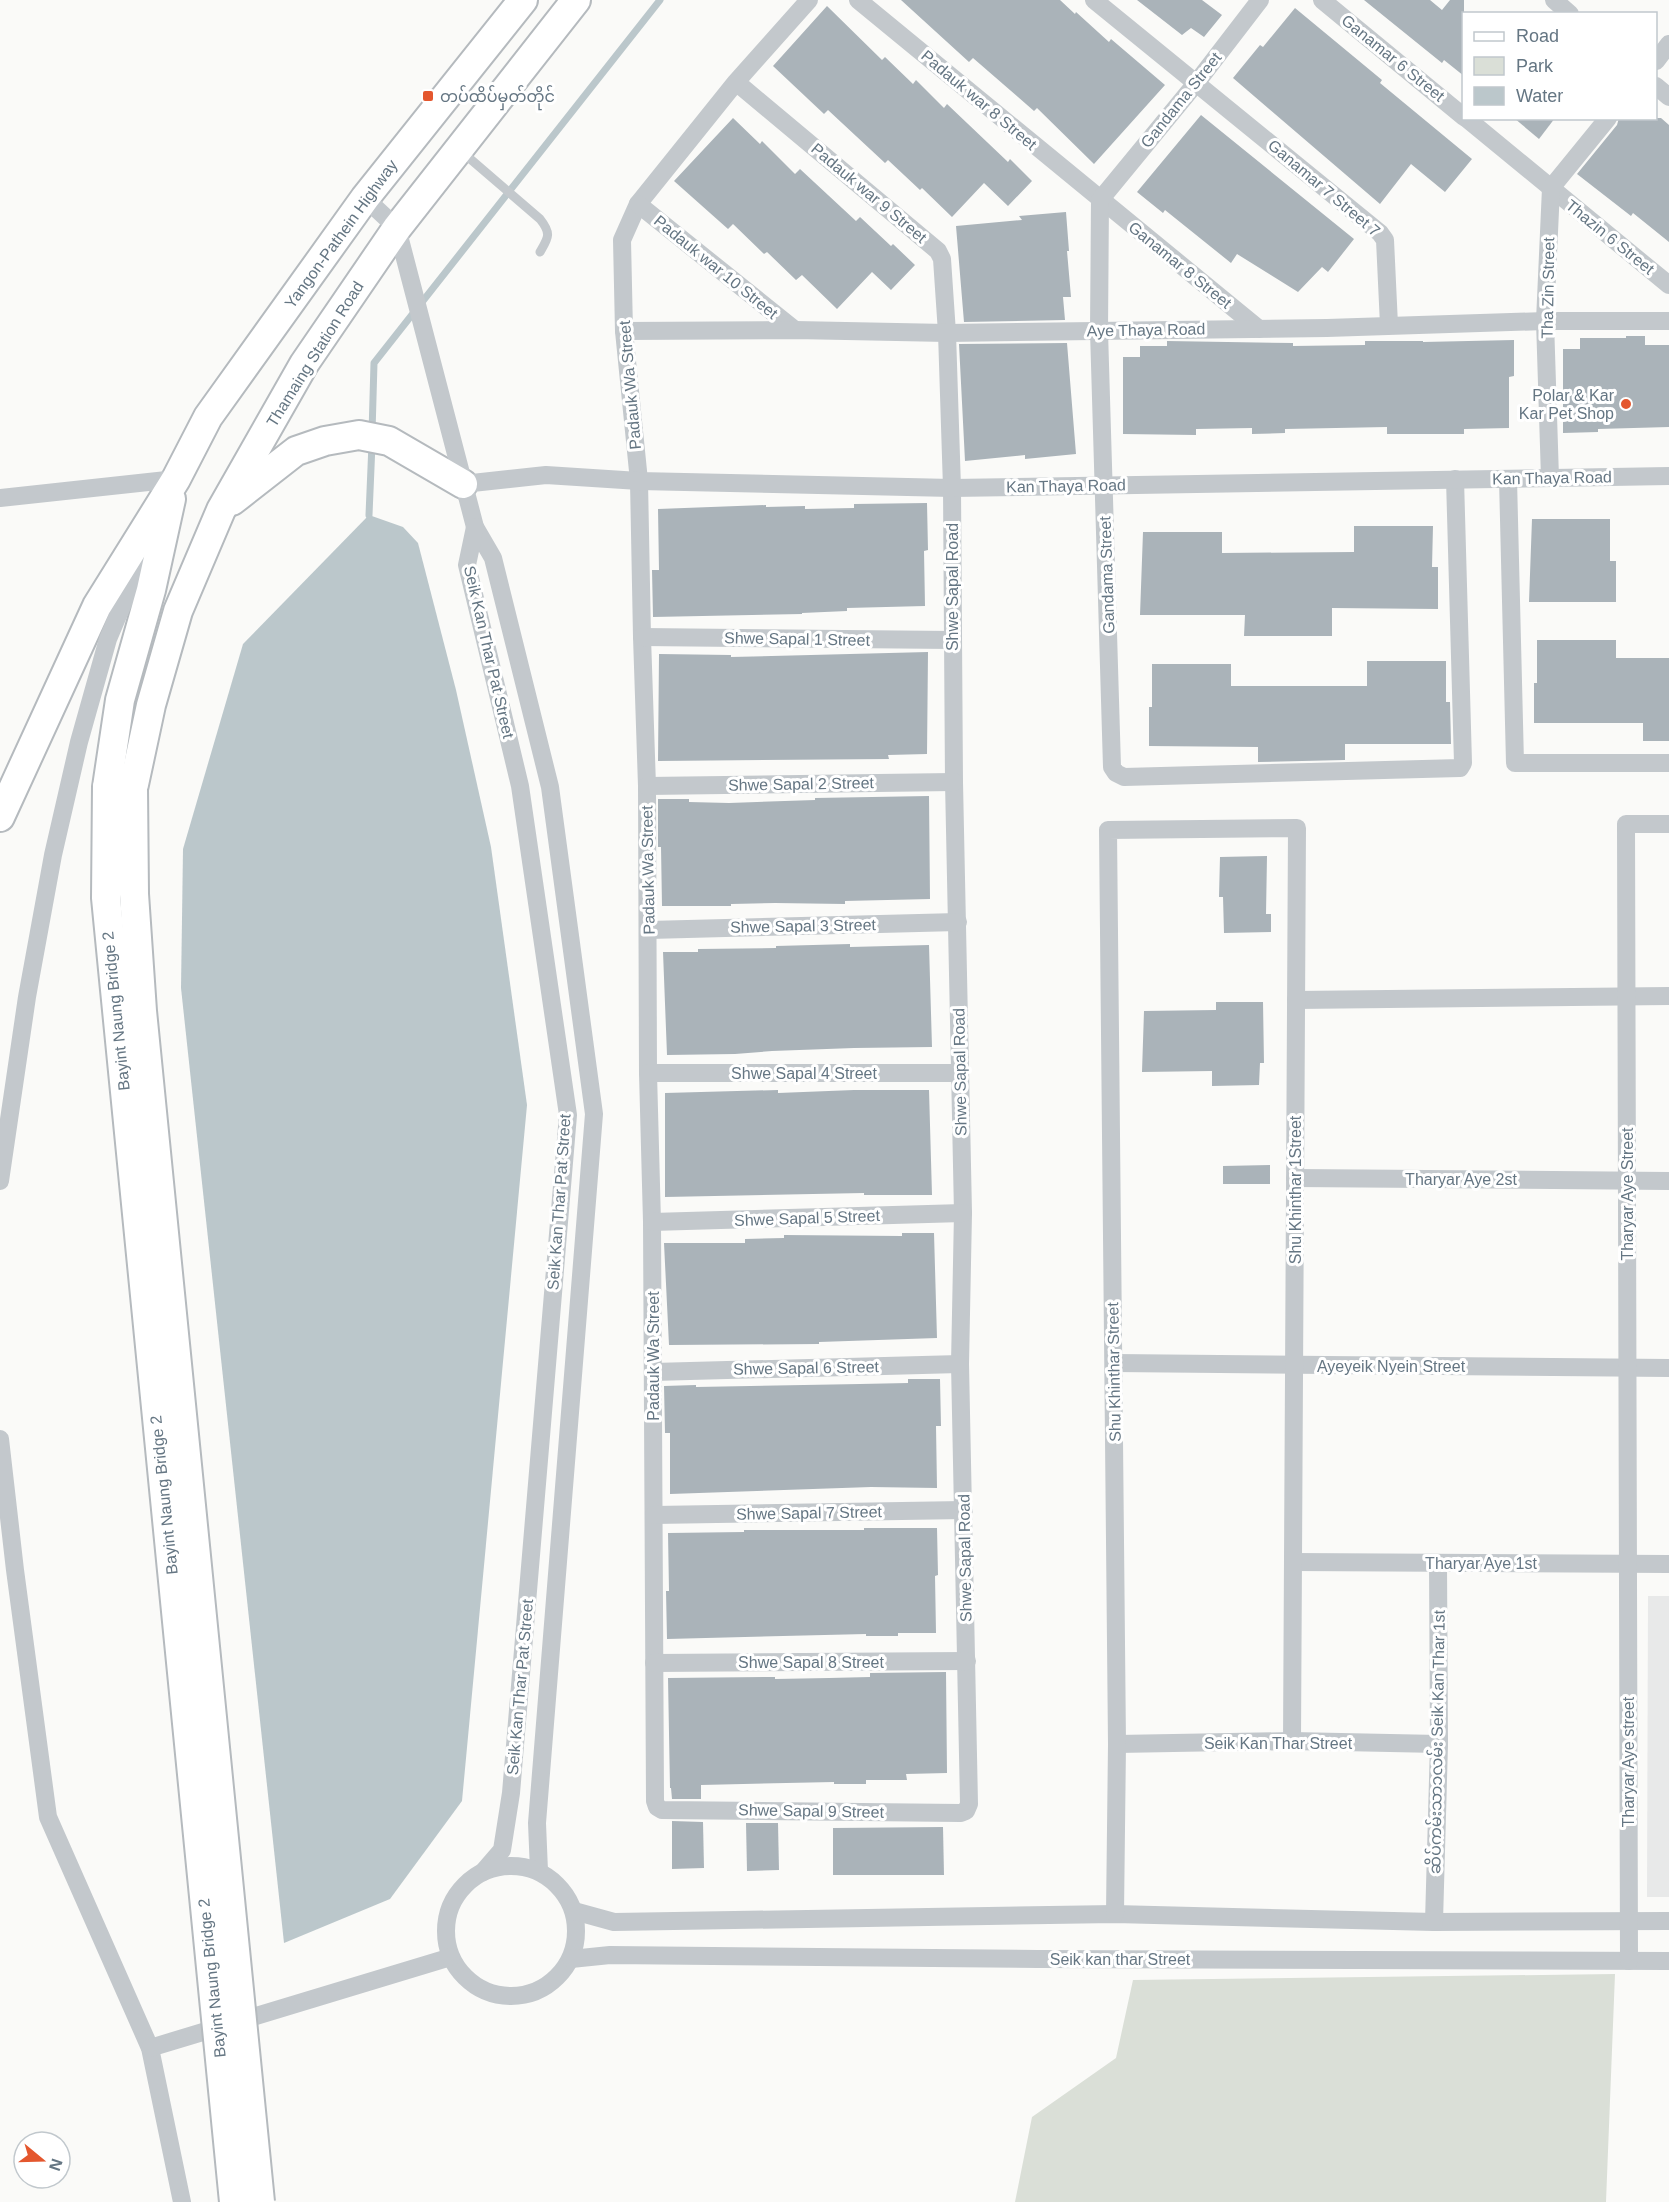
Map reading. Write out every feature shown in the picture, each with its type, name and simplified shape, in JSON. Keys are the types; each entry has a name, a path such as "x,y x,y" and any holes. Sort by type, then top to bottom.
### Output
{"main road":[{"name":"Yangon-Pathein Highway","path":"176,479 208,417 365,198 523,0"},
{"name":"Thamaing Station Road","path":"120,788 151,705 178,611 221,510 304,364 397,228 576,0"},
{"path":"221,510 296,451 325,441 359,435 389,441 463,484"},
{"path":"120,788 120,700 151,590 176,479"},
{"path":"0,817 97,606 176,479"},
{"name":"Bayint Naung Bridge 2","path":"120,788 106,898 234,2202"},
{"name":"Bayint Naung Bridge 2","path":"120,788 134,894 143,1023 260,2202"}],"street":[{"name":"Padauk Wa Street","path":"657,1807 655,1801 647,786 639,482 624,331 622,240 638,204 736,82 809,0"},
{"name":"Padauk war 8 Street","path":"858,0 1100,200"},
{"name":"Ganamar 7 Street 7","path":"1094,0 1380,233 1385,240 1389,325"},
{"name":"Gandama Street","path":"1260,0 1197,82 1100,200 1099,331 1112,767 1116,773 1124,777 1460,768 1463,763 1455,479"},
{"name":"Ganamar 6 Street","path":"1322,0 1462,116"},
{"path":"1554,0 1568,12"},
{"path":"1657,60 1669,44"},
{"name":"Padauk war 9 Street","path":"736,82 938,251 942,259 947,333"},
{"path":"1657,87 1669,97"},
{"name":"Ganamar 6 Street","path":"1467,120 1551,188"},
{"path":"1551,188 1606,120"},
{"name":"Thazin 6 Street","path":"1551,188 1669,285"},
{"name":"Tha Zin Street","path":"1550,478 1545,321 1551,188"},
{"path":"365,198 397,228 475,527"},
{"name":"Ganamar 8 Street","path":"1100,200 1259,329"},
{"name":"Padauk war 10 Street","path":"638,204 795,330"},
{"name":"Aye Thaya Road","path":"624,331 795,330 947,333 1259,329 1545,321 1669,321"},
{"name":"Shwe Sapal Road","path":"947,333 952,488 954,782 963,1213 960,1364 969,1804 966,1811"},
{"name":"Kan Thaya Road","path":"463,484 546,475 639,482 952,488 1669,476"},
{"path":"1508,478 1515,764 1669,763"},
{"path":"0,498 176,479 108,639 79,742 53,855 31,975 0,1181"},
{"name":"Seik Kan Thar Pat Street","path":"475,527 493,558 550,787 594,1114 537,1823 539,1871"},
{"name":"Seik Kan Thar Pat Street","path":"475,527 466,565 520,786 568,1115 511,1793 502,1850 483,1872"},
{"name":"Shwe Sapal 1 Street","path":"642,637 952,640"},
{"name":"Shwe Sapal 2 Street","path":"647,786 954,782"},
{"name":"Tharyar Aye Street","path":"1628,1564 1626,824 1669,824"},
{"name":"Shu Khinthar 1Street","path":"1108,830 1297,828 1292,1742"},
{"name":"Shu Khinthar Street","path":"1108,830 1117,1744 1115,1914"},
{"name":"Shwe Sapal 3 Street","path":"649,930 958,922"},
{"path":"1296,1000 1669,996"},
{"name":"Shwe Sapal 4 Street","path":"648,1073 960,1073"},
{"name":"Tharyar Aye 2st","path":"1295,1178 1669,1181"},
{"name":"Shwe Sapal 5 Street","path":"652,1222 963,1213"},
{"name":"Shwe Sapal 6 Street","path":"653,1372 960,1364"},
{"name":"Ayeyeik Nyein Street","path":"1114,1364 1669,1368"},
{"path":"0,1439 48,1818 150,2048 182,2202"},
{"name":"Shwe Sapal 7 Street","path":"654,1515 964,1510"},
{"name":"Tharyar Aye 1st","path":"1293,1562 1669,1564"},
{"name":"ဆိပ်ကမ်းသာ၁လမ်း Seik Kan Thar 1st","path":"1434,1922 1439,1744 1438,1563"},
{"name":"Tharyar Aye street","path":"1628,1564 1629,1961"},
{"name":"Shwe Sapal 8 Street","path":"654,1663 967,1661"},
{"name":"Seik Kan Thar Street","path":"1117,1744 1292,1742 1439,1744"},
{"name":"Shwe Sapal 9 Street","path":"657,1807 662,1810 961,1813 966,1811"},
{"path":"512,1865 539,1871 565,1892 574,1911 577,1936 571,1959 559,1976 539,1990 518,1996 495,1995 475,1986 457,1968 451,1957 447,1937 448,1916 457,1895 473,1878 483,1872 512,1865"},
{"path":"574,1911 614,1923 1115,1914 1434,1922 1669,1921"},
{"name":"Seik kan thar Street","path":"571,1959 610,1955 1669,1961"},
{"path":"150,2048 451,1957"}],"lane":[{"path":"459,149 540,219 547,228 548,239 540,252"}],"shaded area":[{"path":"1648,1596 1669,1596 1669,1897 1647,1897"}],"green space":[{"path":"1615,1974 1606,2202 1015,2202 1032,2117 1116,2058 1133,1980"}],"water":[{"path":"369,515 403,527 418,543 456,690 491,847 527,1105 462,1801 390,1899 284,1943 181,988 183,849 243,644"}],"building":[{"path":"901,0 1060,0 1109,42 1111,39 1165,85 1094,164 1037,108 1034,111 973,58 969,62"},
{"path":"1137,0 1202,0 1222,15 1204,37 1191,28 1182,35"},
{"path":"1364,0 1430,0 1442,10 1450,0 1464,0 1462,74 1444,60 1442,63"},
{"path":"827,6 882,60 885,57 913,84 916,80 944,108 947,104 1008,162 1010,159 1032,181 1008,206 984,183 952,217 888,160 885,163 828,110 824,114 773,66"},
{"path":"1295,8 1382,80 1380,83 1472,159 1445,192 1411,164 1380,204 1233,78 1260,45 1263,47"},
{"path":"1201,115 1354,239 1328,272 1322,267 1298,292 1237,254 1231,263 1165,210 1163,213 1137,192"},
{"path":"733,118 760,144 762,141 795,174 800,169 856,221 860,217 915,265 891,290 872,272 837,309 802,275 796,280 767,252 764,254 733,224 728,229 674,181"},
{"path":"1661,118 1669,125 1669,242 1633,213 1631,216 1577,174 1617,125 1618,120 1657,120"},
{"path":"1516,120 1553,120 1539,139"},
{"path":"1066,212 1071,297 1063,297 1065,320 964,322 956,226 1022,220 1019,216"},
{"path":"1626,336 1645,336 1645,345 1669,345 1669,427 1598,429 1598,432 1563,433 1563,349 1580,349 1580,338 1626,338"},
{"path":"1514,340 1514,376 1509,377 1509,428 1464,429 1464,434 1387,434 1387,427 1285,429 1285,433 1252,434 1252,428 1196,429 1196,435 1123,434 1123,357 1140,357 1140,346 1167,346 1167,341 1293,343 1293,346 1365,345 1365,341"},
{"path":"1067,343 1076,454 1025,459 1025,455 965,461 959,344"},
{"path":"927,503 928,550 924,551 925,606 847,608 847,611 802,614 653,617 652,570 659,570 658,509 766,505 766,507 805,506 805,509 854,508 854,504"},
{"path":"1532,519 1610,519 1610,561 1616,561 1616,602 1529,602"},
{"path":"1354,526 1433,526 1432,567 1438,567 1438,609 1332,608 1332,636 1244,636 1245,615 1140,615 1143,532 1222,532 1222,553 1354,552"},
{"path":"1537,640 1616,640 1616,658 1669,658 1669,741 1643,741 1643,723 1534,723"},
{"path":"928,652 927,754 888,755 889,759 658,761 659,654 731,655 731,657"},
{"path":"1367,661 1446,661 1446,702 1450,702 1451,744 1345,744 1345,760 1258,762 1258,747 1149,746 1152,664 1231,664 1231,686 1367,686"},
{"path":"929,796 930,899 845,901 845,904 662,906 658,799 729,803 815,800 815,798"},
{"path":"1267,856 1266,914 1271,914 1271,932 1224,933 1223,897 1219,897 1220,857"},
{"path":"850,944 850,947 929,945 932,1047 667,1055 663,952"},
{"path":"1216,1002 1263,1002 1264,1063 1260,1063 1259,1085 1212,1086 1212,1071 1142,1072 1144,1011 1216,1010"},
{"path":"778,1090 778,1093 929,1090 932,1195 864,1195 864,1193 665,1197 665,1093"},
{"path":"1270,1165 1270,1184 1223,1184 1223,1166"},
{"path":"902,1233 934,1233 937,1338 819,1342 819,1344 669,1345 664,1243 745,1243 745,1239 784,1238 784,1235 902,1236"},
{"path":"908,1379 940,1379 941,1426 936,1426 937,1488 871,1487 670,1494 670,1433 665,1433 664,1386 908,1383"},
{"path":"864,1528 937,1528 936,1633 898,1633 898,1636 866,1636 866,1634 667,1639 668,1533 744,1532 744,1530 864,1530"},
{"path":"946,1672 947,1773 906,1774 907,1780 866,1780 866,1784 834,1784 834,1782 701,1785 701,1799 672,1799 668,1678 829,1678 870,1677 870,1673"},
{"path":"672,1821 703,1822 704,1868 672,1869"},
{"path":"746,1823 778,1823 779,1870 747,1871"},
{"path":"943,1827 944,1875 833,1875 833,1828"}],"waterway":[{"path":"372,433 374,363 660,0"},
{"path":"369,515 372,444"}],"place":[{"name":"တပ်ထိပ်မှတ်တိုင်","path":"428,96"},
{"name":"Polar & Kar Kar Pet Shop","path":"1626,404"}]}
